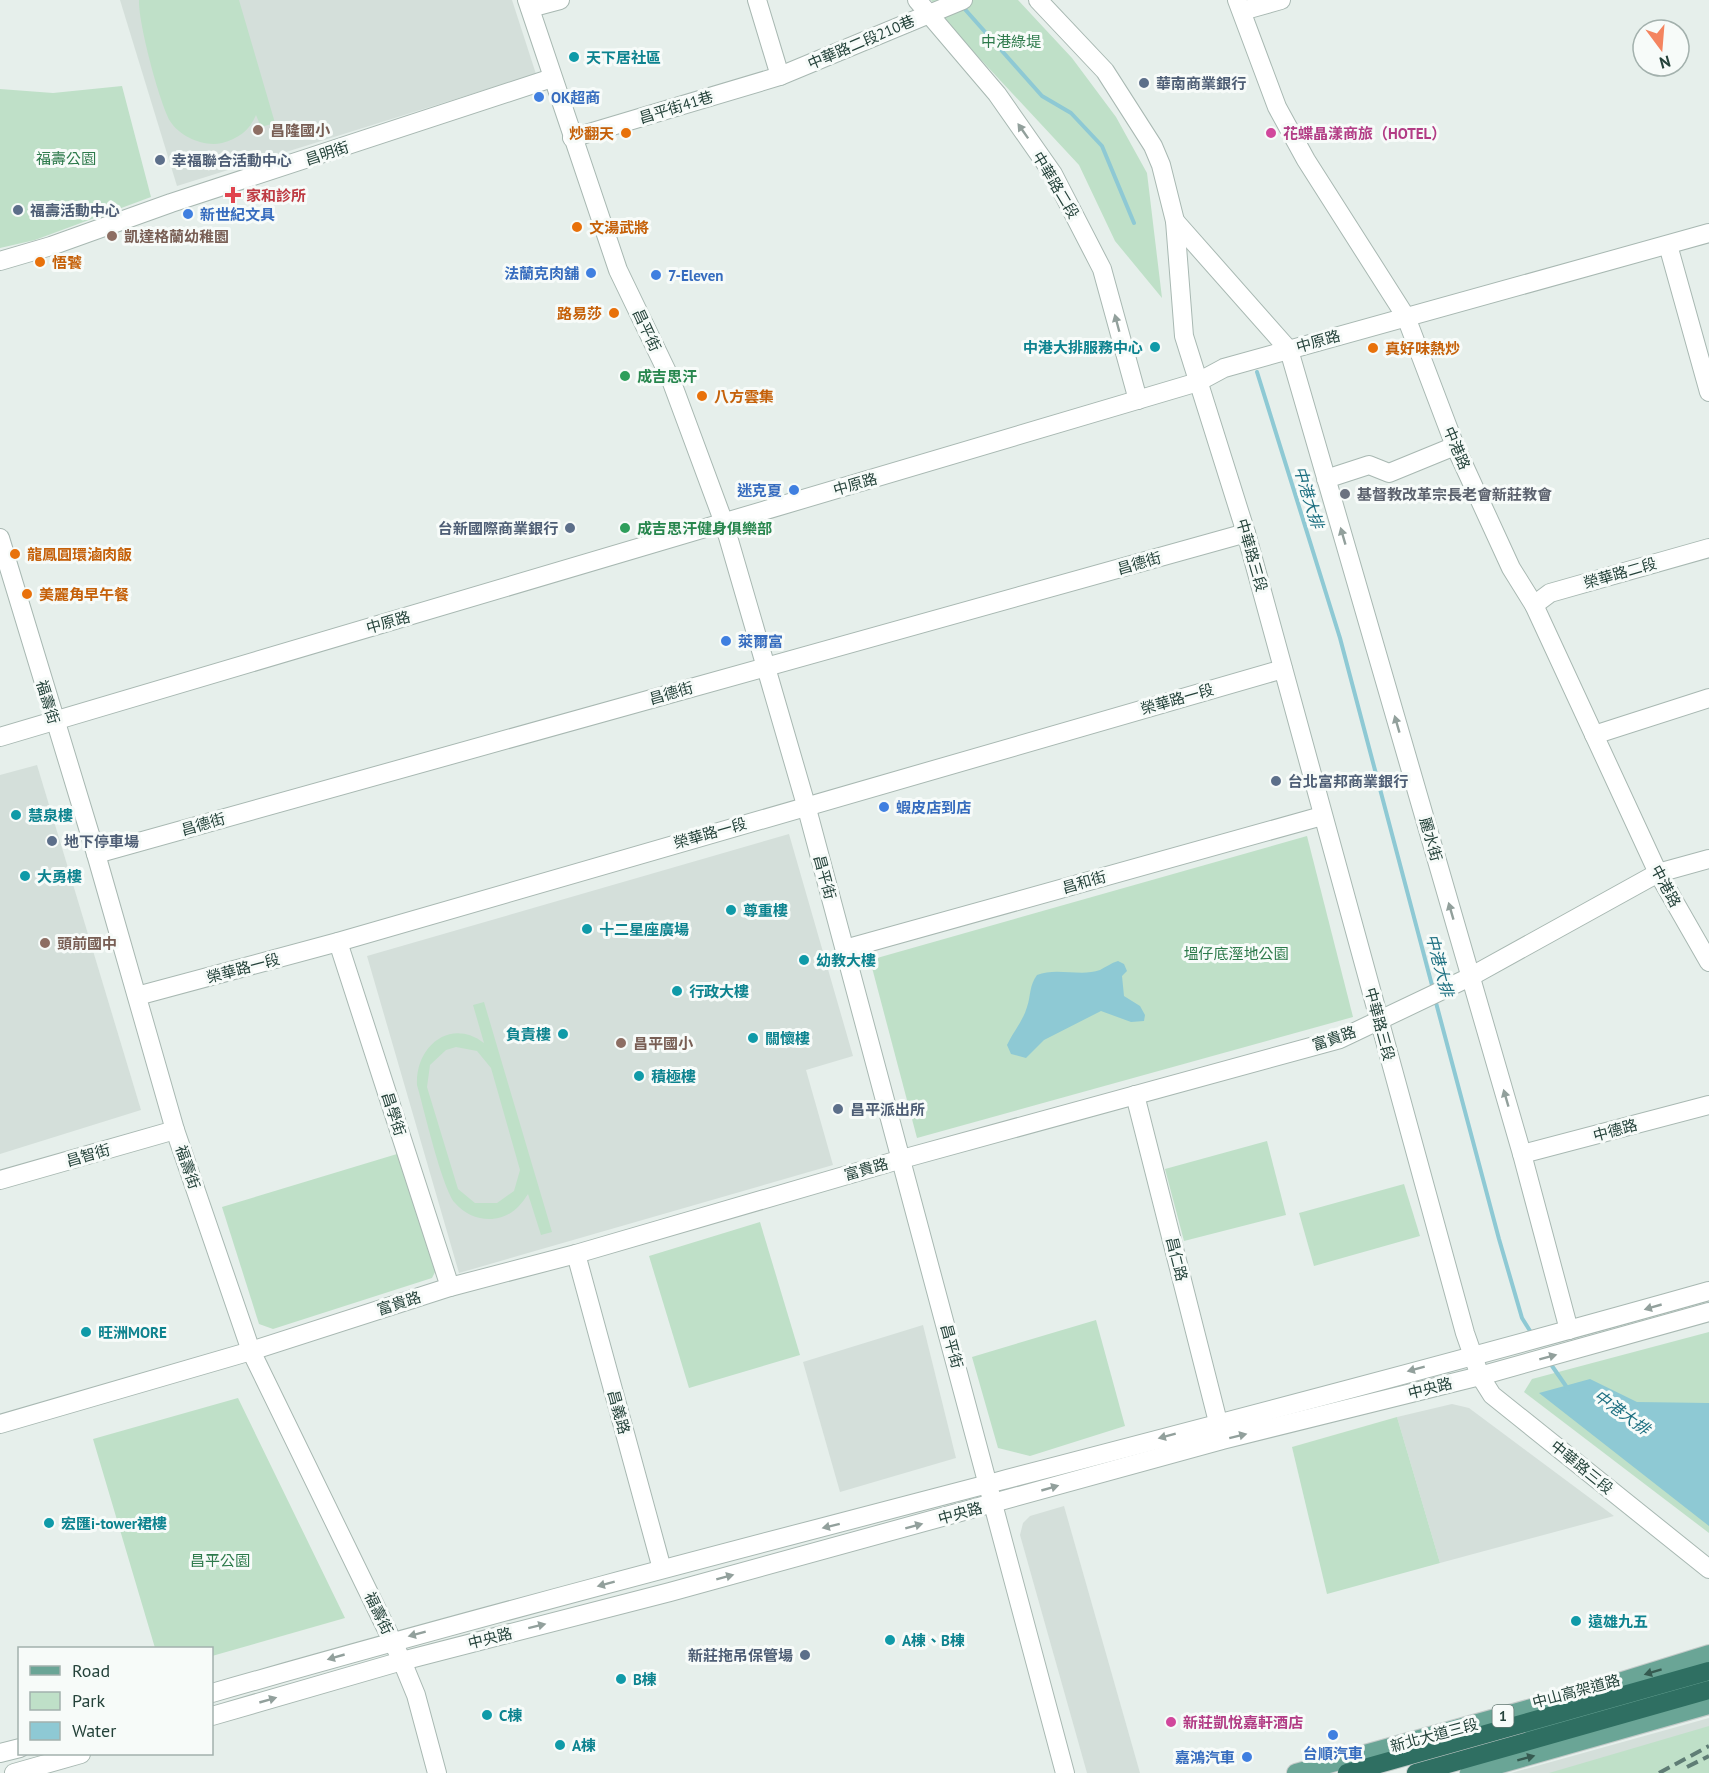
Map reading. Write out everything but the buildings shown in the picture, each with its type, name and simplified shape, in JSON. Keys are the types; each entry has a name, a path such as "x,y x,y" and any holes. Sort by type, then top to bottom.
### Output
{"highway":[{"name":"中山高架道路","path":"1347,1773 1709,1671"},
{"name":"1","path":"1416,1773 1709,1690"}],"main road":[{"name":"新北大道三段","path":"1296,1773 1564,1699 1709,1654"},
{"name":"新北大道三段","path":"1379,1773 1709,1680"},
{"path":"1469,1773 1709,1705"}],"street":[{"path":"528,4 560,0"},
{"path":"757,0 780,76"},
{"name":"中華路二段210巷","path":"780,76 928,8 963,0"},
{"path":"1038,0 1106,71 1153,146 1161,165 1175,221 1184,336 1198,382"},
{"path":"1239,6 1281,0"},
{"name":"昌平街","path":"528,4 618,270 671,380 724,523 806,806 990,1485 1065,1773"},
{"name":"中港路","path":"1239,6 1277,107 1311,168 1406,317 1455,446 1511,568 1534,605 1658,873 1709,962"},
{"name":"中華路二段","path":"928,8 997,94 1053,174 1085,233 1102,269 1138,400"},
{"name":"昌平街41巷","path":"572,138 780,76"},
{"name":"昌明街","path":"0,261 51,246 171,203 552,78"},
{"path":"1175,221 1284,351"},
{"name":"中原路","path":"0,737 1198,382 1224,368 1709,233"},
{"path":"1668,245 1709,391"},
{"name":"麗水街","path":"1284,351 1326,479 1522,1154 1566,1331"},
{"name":"中華路三段","path":"1198,382 1246,533 1322,816 1480,1376 1492,1395 1709,1569"},
{"path":"1326,479 1369,465 1389,473 1455,446"},
{"name":"昌德街","path":"96,854 1246,533"},
{"name":"福壽街","path":"0,538 96,854 175,1130 251,1351 402,1661 416,1695 437,1773"},
{"name":"榮華路二段","path":"1534,605 1550,593 1709,548"},
{"name":"榮華路一段","path":"137,996 338,942 1283,669"},
{"path":"1594,735 1709,698"},
{"name":"昌和街","path":"845,949 1322,816"},
{"name":"富貴路","path":"0,1424 251,1351 450,1287 576,1254 902,1159 1340,1039 1470,977 1658,873 1709,859"},
{"name":"昌學街","path":"338,942 450,1287"},
{"name":"昌仁路","path":"1135,1095 1218,1422"},
{"name":"中德路","path":"1522,1154 1709,1105"},
{"name":"昌智街","path":"0,1180 175,1130"},
{"name":"昌義路","path":"576,1254 662,1569"},
{"name":"中央路","path":"213,1693 392,1641 990,1485 1709,1291"},
{"name":"中央路","path":"213,1716 402,1661 994,1504 1222,1440 1480,1376 1709,1312"},
{"path":"0,1753 18,1748"},
{"path":"14,1773 77,1755"}],"shaded area":[{"name":"昌隆國小","path":"120,0 512,0 536,74 177,186"},
{"name":"頭前國中","path":"37,765 141,1110 0,1154 0,775"},
{"name":"昌平國小","path":"789,834 853,1056 806,1070 833,1165 459,1273 367,956"},
{"path":"923,1325 956,1458 840,1492 803,1362"},
{"path":"1452,1404 1469,1408 1614,1516 1440,1563 1397,1417"},
{"path":"1064,1506 1140,1773 1087,1773 1020,1535 1023,1523 1030,1516"},
{"path":"1709,1718 1709,1773 1511,1773"}],"green space":[{"path":"139,0 239,0 275,123 261,127 256,115 247,129 238,136 215,144 200,142 174,127 165,111 155,80 145,43"},
{"name":"中港綠堤","path":"931,0 1018,0 1072,58 1116,117 1147,173 1162,298 1115,241 1079,165 957,34"},
{"name":"福壽公園","path":"122,86 151,197 35,240 0,248 0,89 53,93"},
{"name":"塭仔底溼地公園","path":"1307,836 1353,1017 917,1138 870,960"},
{"path":"484,1002 552,1232 541,1235 528,1194 521,1204 509,1214 492,1219 482,1218 472,1216 459,1207 450,1195 445,1182 417,1085 418,1071 428,1048 447,1035 459,1033 484,1043 473,1005","holes":["456,1047 477,1051 491,1068 520,1170 514,1191 497,1203 475,1203 458,1189 427,1087 430,1065 446,1050"]},
{"path":"1267,1141 1286,1215 1184,1241 1165,1169"},
{"path":"397,1154 436,1270 432,1278 273,1329 259,1324 222,1207"},
{"path":"1404,1184 1420,1236 1314,1266 1299,1213"},
{"path":"760,1222 800,1355 689,1388 649,1256"},
{"path":"1096,1320 1125,1426 1030,1456 998,1448 972,1357"},
{"path":"1709,1332 1709,1533 1524,1392 1532,1379"},
{"name":"昌平公園","path":"238,1398 345,1618 213,1656 213,1647 155,1647 93,1439"},
{"path":"1397,1417 1440,1563 1327,1594 1292,1447"},
{"path":"1709,1726 1709,1773 1549,1773"}],"water":[{"path":"1118,961 1124,964 1127,971 1122,976 1124,996 1140,1006 1145,1015 1144,1021 1131,1022 1101,1011 1044,1040 1026,1058 1011,1054 1007,1045 1025,1012 1031,987 1037,975 1052,972 1093,972"},
{"path":"1590,1379 1637,1402 1709,1403 1709,1526 1539,1393"}],"waterway":[{"name":"中港大排","path":"962,6 1042,96 1071,113 1102,146 1134,223"},
{"name":"中港大排","path":"1257,372 1340,638 1433,989"},
{"name":"中港大排","path":"1435,999 1499,1239 1522,1318 1532,1334"},
{"name":"中港大排","path":"1550,1363 1568,1389"}],"railway":[{"path":"1659,1773 1709,1746"},
{"path":"1687,1767 1709,1756"}],"place":[{"name":"天下居社區","path":"574,57"},
{"name":"華南商業銀行","path":"1144,83"},
{"name":"OK超商","path":"539,97"},
{"name":"昌隆國小","path":"258,130"},
{"name":"炒翻天","path":"626,133"},
{"name":"花蝶晶漾商旅（HOTEL）","path":"1271,133"},
{"name":"幸福聯合活動中心","path":"160,160"},
{"name":"家和診所","path":"233,195"},
{"name":"福壽活動中心","path":"18,210"},
{"name":"新世紀文具","path":"188,214"},
{"name":"文湯武將","path":"577,227"},
{"name":"凱達格蘭幼稚園","path":"112,236"},
{"name":"悟饕","path":"40,262"},
{"name":"法蘭克肉舖","path":"591,273"},
{"name":"7-Eleven","path":"656,275"},
{"name":"路易莎","path":"614,313"},
{"name":"中港大排服務中心","path":"1155,347"},
{"name":"真好味熱炒","path":"1373,348"},
{"name":"成吉思汗","path":"625,376"},
{"name":"八方雲集","path":"702,396"},
{"name":"迷克夏","path":"794,490"},
{"name":"基督教改革宗長老會新莊教會","path":"1345,494"},
{"name":"台新國際商業銀行","path":"570,528"},
{"name":"成吉思汗健身俱樂部","path":"625,528"},
{"name":"龍鳳圓環滷肉飯","path":"15,554"},
{"name":"美麗角早午餐","path":"27,594"},
{"name":"萊爾富","path":"726,641"},
{"name":"台北富邦商業銀行","path":"1276,781"},
{"name":"蝦皮店到店","path":"884,807"},
{"name":"慧泉樓","path":"16,815"},
{"name":"地下停車場","path":"52,841"},
{"name":"大勇樓","path":"25,876"},
{"name":"尊重樓","path":"731,910"},
{"name":"十二星座廣場","path":"587,929"},
{"name":"頭前國中","path":"45,943"},
{"name":"幼教大樓","path":"804,960"},
{"name":"行政大樓","path":"677,991"},
{"name":"負責樓","path":"563,1034"},
{"name":"關懷樓","path":"753,1038"},
{"name":"昌平國小","path":"621,1043"},
{"name":"積極樓","path":"639,1076"},
{"name":"昌平派出所","path":"838,1109"},
{"name":"旺洲MORE","path":"86,1332"},
{"name":"宏匯i-tower裙樓","path":"49,1523"},
{"name":"遠雄九五","path":"1576,1621"},
{"name":"A棟、B棟","path":"890,1640"},
{"name":"新莊拖吊保管場","path":"805,1655"},
{"name":"B棟","path":"621,1679"},
{"name":"C棟","path":"487,1715"},
{"name":"新莊凱悅嘉軒酒店","path":"1171,1722"},
{"name":"台順汽車","path":"1333,1735"},
{"name":"A棟","path":"560,1745"},
{"name":"嘉鴻汽車","path":"1247,1757"}]}
